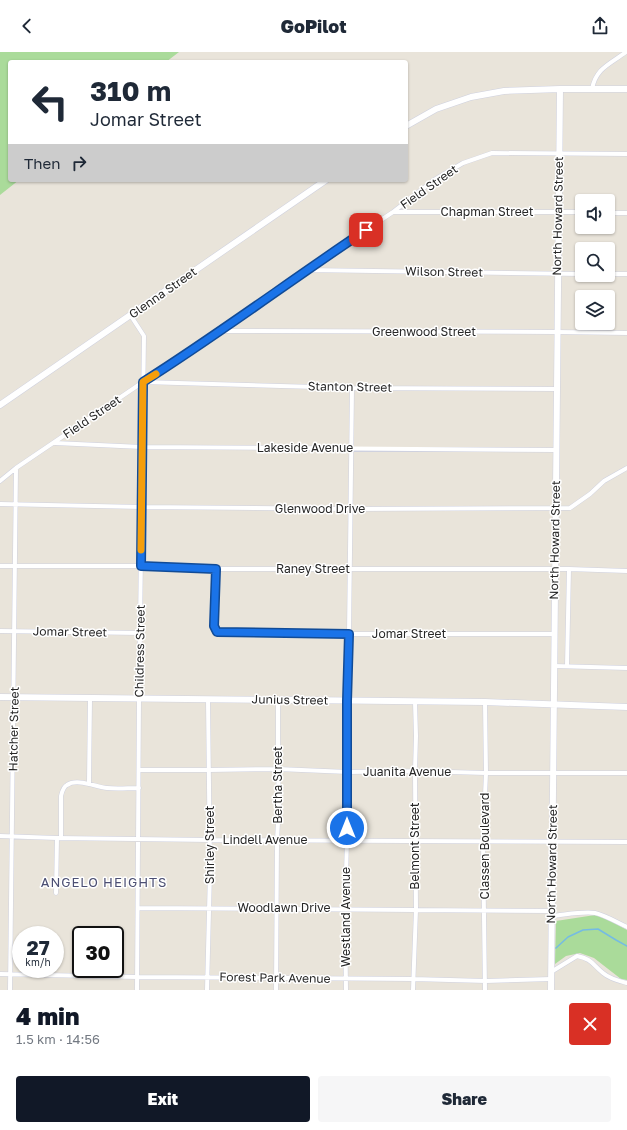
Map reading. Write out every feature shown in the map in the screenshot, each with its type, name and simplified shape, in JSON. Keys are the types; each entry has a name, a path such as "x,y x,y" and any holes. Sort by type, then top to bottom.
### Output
{"street":[{"path":"592,89 593,80 603,67 626,52"},
{"name":"North Howard Street","path":"551,990 560,89"},
{"path":"408,125 436,109 471,97 504,91 627,89"},
{"name":"Field Street","path":"0,481 16,468 221,331 306,270 393,212 434,180 463,163 492,153 627,154"},
{"name":"Glenna Street","path":"0,405 323,182"},
{"name":"Chapman Street","path":"393,212 575,212"},
{"path":"615,212 627,213"},
{"name":"Wilson Street","path":"306,270 575,274"},
{"path":"615,274 627,274"},
{"name":"Childress Street","path":"131,316 144,336 137,990"},
{"name":"Greenwood Street","path":"221,331 627,333"},
{"name":"Stanton Street","path":"143,382 352,388 557,389"},
{"name":"Westland Avenue","path":"346,990 345,909 348,772 347,701 352,388"},
{"name":"Lakeside Avenue","path":"54,442 142,447 556,450"},
{"name":"Hatcher Street","path":"10,990 16,468"},
{"name":"Glenwood Drive","path":"0,504 351,509 555,509 570,508 590,494 604,481 627,468"},
{"name":"Raney Street","path":"0,566 141,566 216,569 569,569 627,571"},
{"name":"Jomar Street","path":"216,569 214,626 217,632 349,634 554,634"},
{"path":"567,666 569,569"},
{"name":"Jomar Street","path":"0,631 140,633"},
{"path":"554,666 627,668"},
{"name":"Junius Street","path":"0,698 485,702 627,707"},
{"path":"89,783 90,699"},
{"name":"Shirley Street","path":"207,990 210,908 208,700"},
{"name":"Bertha Street","path":"276,990 277,840 279,804 278,700"},
{"name":"Belmont Street","path":"413,990 416,910 415,702"},
{"name":"Classen Boulevard","path":"485,702 486,773 483,841 485,990"},
{"name":"Juanita Avenue","path":"139,770 278,769 348,772 415,771 486,773 627,773"},
{"path":"56,893 61,796 63,789 67,785 73,783 89,783 106,788 139,788"},
{"name":"Lindell Avenue","path":"0,836 210,840 627,842"},
{"name":"Woodlawn Drive","path":"138,908 485,911 551,914 595,913 614,920 627,927"},
{"path":"551,972 577,956 586,958 612,979 627,983"},
{"name":"Forest Park Avenue","path":"0,974 486,981 551,979"}],"green space":[{"path":"0,52 179,52 169,60 8,60 8,182 16,182 0,195"},
{"path":"595,915 611,921 627,930 627,980 621,979 594,958 580,953 566,956 555,964 556,921"}],"waterway":[{"path":"556,948 568,937 583,930 598,929 627,946"}],"slow traffic":[{"path":"141,550 143,382 156,374"}],"district":[{"name":"ANGELO HEIGHTS","path":"104,882"}],"route":[{"path":"347,828 347,701 349,634 217,632 214,626 216,569 141,566 143,382 221,331 306,270 366,230"}]}
